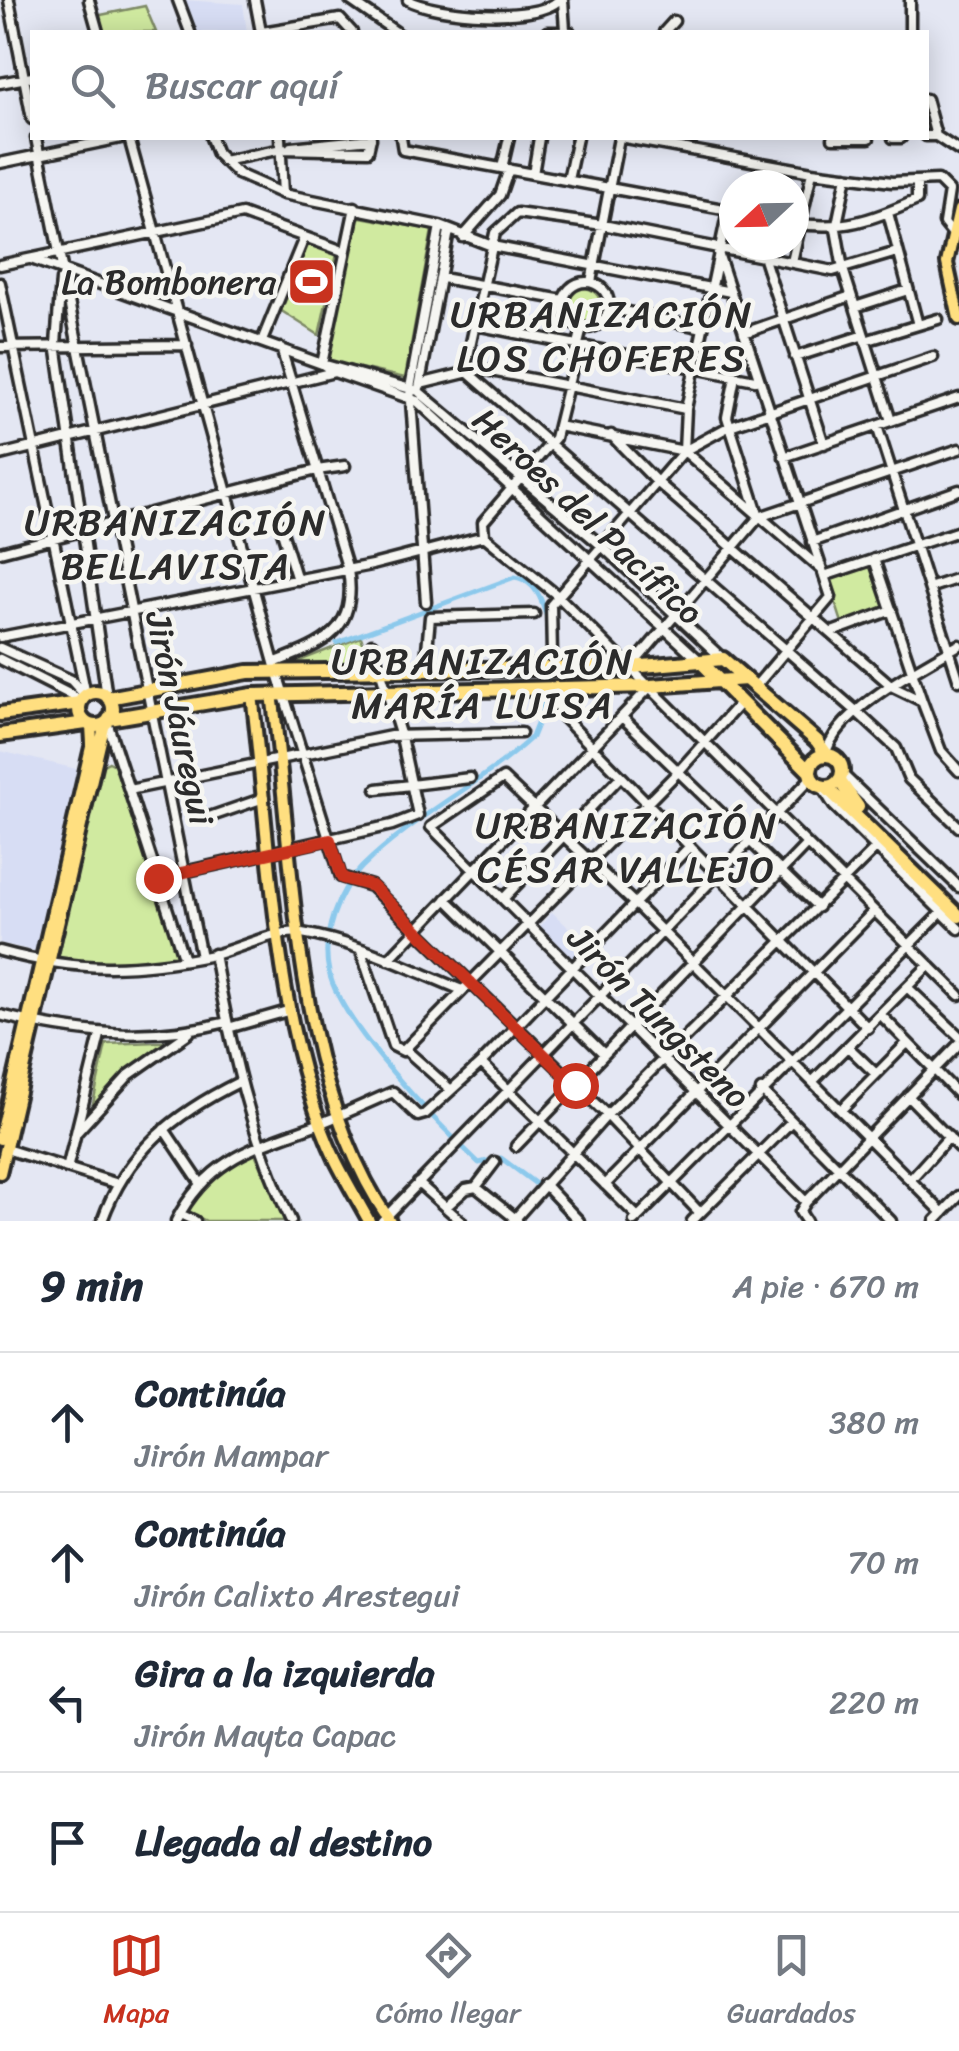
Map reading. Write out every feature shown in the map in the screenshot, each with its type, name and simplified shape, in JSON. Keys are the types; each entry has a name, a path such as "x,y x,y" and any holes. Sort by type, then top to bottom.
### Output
{"highway":[{"path":"0,714 97,692 108,697 276,666 381,672 540,668 555,662 631,667 723,659 826,754 840,762 825,780"},
{"name":"Heroes del Pacífico","path":"702,663 825,780"},
{"path":"0,735 252,695 751,683"},
{"path":"99,722 112,709 108,697"},
{"path":"83,698 80,714 99,722"},
{"path":"826,754 813,760 825,780 959,916"},
{"path":"825,780 850,799 959,908"}],"main road":[{"path":"959,210 947,263 959,319"},
{"path":"280,694 288,849 319,1042 359,1172 386,1219"},
{"path":"252,695 269,853 292,1010 334,1158 369,1221"},
{"path":"3,1144 99,722"},
{"path":"0,1174 4,1106 32,1023"}],"street":[{"path":"0,83 28,78 9,0"},
{"path":"89,0 97,30"},
{"path":"178,0 189,30"},
{"path":"255,0 262,30"},
{"path":"351,0 393,30"},
{"path":"408,0 437,11 461,13 538,11 561,0 568,30"},
{"path":"910,0 910,30"},
{"path":"275,30 340,20 350,30"},
{"path":"666,30 674,21"},
{"path":"931,136 959,152"},
{"name":"Jirón Jáuregui","path":"36,140 201,957"},
{"path":"0,163 114,140"},
{"path":"126,140 156,230 230,494 280,694 305,752 343,879 372,886 606,1115 700,1213"},
{"path":"212,140 222,161 254,185 283,194 440,226 492,246 731,292"},
{"path":"280,140 283,194"},
{"path":"222,161 355,140"},
{"path":"282,149 368,151 371,140"},
{"path":"401,140 404,150 719,208"},
{"path":"463,237 500,195 510,140"},
{"path":"533,174 538,140"},
{"path":"568,180 578,140"},
{"path":"591,282 622,140"},
{"path":"633,140 812,172 917,183 926,177 947,186 944,225 952,233"},
{"path":"772,170 773,166"},
{"path":"809,182 812,172"},
{"path":"847,176 836,229 843,269 892,421"},
{"path":"809,226 836,229 888,213 917,200 917,183"},
{"path":"31,259 322,364 355,207"},
{"path":"465,370 492,246 501,223 517,213 604,225 719,250 686,410 684,450"},
{"path":"888,213 918,325"},
{"path":"0,265 242,214 343,250"},
{"path":"426,602 415,395 440,226"},
{"path":"415,395 449,231"},
{"path":"262,341 304,238"},
{"path":"785,260 843,269 896,252"},
{"path":"722,260 831,597 786,651 751,683"},
{"path":"761,260 824,444"},
{"path":"61,270 56,344 108,697"},
{"path":"442,278 563,300"},
{"path":"0,282 83,698"},
{"path":"591,282 605,292 609,308 600,324 582,328 565,314 563,300 573,285 591,282"},
{"path":"855,307 908,290"},
{"path":"744,332 851,296"},
{"path":"609,308 703,328"},
{"path":"795,358 938,319"},
{"path":"475,325 760,381"},
{"path":"472,537 476,525 483,522 550,444 582,328"},
{"path":"0,347 187,345"},
{"path":"276,666 324,644 352,600 348,570 281,348"},
{"path":"555,662 548,610 684,450 730,426 933,357"},
{"name":"Heroes del Pacífico","path":"322,364 415,395 602,546 723,659"},
{"name":"Heroes del Pacífico","path":"322,364 334,372 415,395 702,663"},
{"path":"415,395 465,370 482,369 686,410"},
{"path":"465,370 856,711 896,748 909,779 959,826"},
{"path":"0,455 334,372"},
{"path":"735,377 727,417 760,518"},
{"path":"784,457 959,398"},
{"path":"558,426 684,450 822,572"},
{"path":"878,426 929,588 955,648 959,681"},
{"path":"612,435 657,482 892,687 922,701"},
{"path":"631,667 760,518 959,449"},
{"path":"0,552 345,466"},
{"path":"812,542 959,490"},
{"path":"483,522 484,536"},
{"path":"280,525 297,580"},
{"path":"822,572 874,560 959,531"},
{"path":"0,637 348,570 484,536 558,596 959,995"},
{"path":"874,560 941,751 959,770"},
{"path":"929,588 959,578"},
{"path":"832,632 892,610"},
{"path":"424,671 428,619 534,614"},
{"path":"158,878 392,826 417,816 401,736 372,644"},
{"path":"0,648 72,680 83,698"},
{"path":"826,754 832,734 856,711 955,648"},
{"path":"0,659 83,698"},
{"path":"248,672 252,695"},
{"path":"388,960 651,686"},
{"path":"558,688 554,697 557,709 868,1028"},
{"path":"361,951 393,1046 398,1052 406,1050 705,744 740,703"},
{"path":"622,718 779,874 818,907"},
{"path":"99,722 129,790 184,960"},
{"path":"129,790 305,752 401,736 521,732"},
{"path":"502,900 622,776"},
{"path":"377,789 470,778"},
{"name":"Jirón Tungsteno","path":"534,807 497,778 431,827 806,1202"},
{"path":"386,1219 464,1133 601,999 778,816 825,780"},
{"path":"825,780 876,848 959,930"},
{"path":"825,780 959,887"},
{"path":"209,816 264,798"},
{"path":"534,807 943,1214"},
{"path":"516,1146 808,844"},
{"path":"195,1221 178,1217 202,1184 257,1143 396,1092 415,1114 425,1114 481,1063 690,846"},
{"path":"476,1187 515,1220 606,1115 876,848"},
{"path":"446,899 604,1054"},
{"path":"605,1185 873,912"},
{"path":"481,1063 542,1120 636,1219 942,912"},
{"path":"0,952 46,963 108,970 201,957 300,932 388,960 462,990"},
{"path":"214,954 239,1082 257,1143 290,1221"},
{"path":"813,1081 929,965"},
{"path":"908,987 959,1036"},
{"path":"0,1015 100,1035 192,1030 292,1010"},
{"path":"881,1015 959,1095"},
{"path":"77,1132 128,1075 192,1030"},
{"path":"68,1165 100,1035"},
{"path":"841,1110 907,1043"},
{"path":"806,1221 800,1212 806,1202 959,1044"},
{"path":"848,1047 876,1074"},
{"path":"406,1050 451,1090"},
{"path":"102,1221 116,1183 164,1130 239,1082"},
{"path":"761,1090 891,1221"},
{"path":"908,1096 959,1148"},
{"path":"692,1221 791,1122"},
{"path":"164,1130 202,1184"},
{"path":"910,1180 949,1138"},
{"path":"3,1144 116,1183"},
{"path":"446,1207 466,1189 476,1187 495,1162"},
{"path":"418,1183 461,1221"},
{"path":"541,1188 579,1221"},
{"path":"935,1221 958,1200"}],"shaded area":[{"path":"183,0 243,4 247,30 193,30"},
{"path":"0,751 81,770 40,952 0,943"},
{"path":"552,912 590,948 573,963 538,929"}],"green space":[{"path":"145,6 155,30 100,30 96,16"},
{"path":"355,216 432,230 405,378 324,360"},
{"name":"La Bombonera","path":"306,244 337,254 319,335 280,310"},
{"path":"583,288 596,293 601,306 596,319 583,324 570,319 565,306 570,293"},
{"path":"870,564 885,608 842,623 828,579"},
{"path":"361,637 372,668 286,666"},
{"path":"109,762 115,765 177,954 175,958 104,964 58,959 101,766"},
{"path":"182,1041 120,1084 90,1117 106,1044"},
{"path":"253,1149 286,1221 206,1221 185,1211 216,1175"}],"waterway":[{"path":"337,643 515,577 535,589 549,627"},
{"path":"551,653 542,712 532,737 491,771 402,832 362,867 338,902 329,930 327,958 337,994 352,1019 417,1099 479,1163 501,1158 540,1187 572,1221"}],"place":[{"name":"La Bombonera","path":"311,282"}],"district":[{"name":"URBANIZACIÓN LOS CHOFERES","path":"602,336"},
{"name":"URBANIZACIÓN BELLAVISTA","path":"176,544"},
{"name":"URBANIZACIÓN MARÍA LUISA","path":"483,683"},
{"name":"URBANIZACIÓN CÉSAR VALLEJO","path":"627,847"}],"route":[{"path":"158,878 330,840 342,878 372,886 575,1085"}]}
